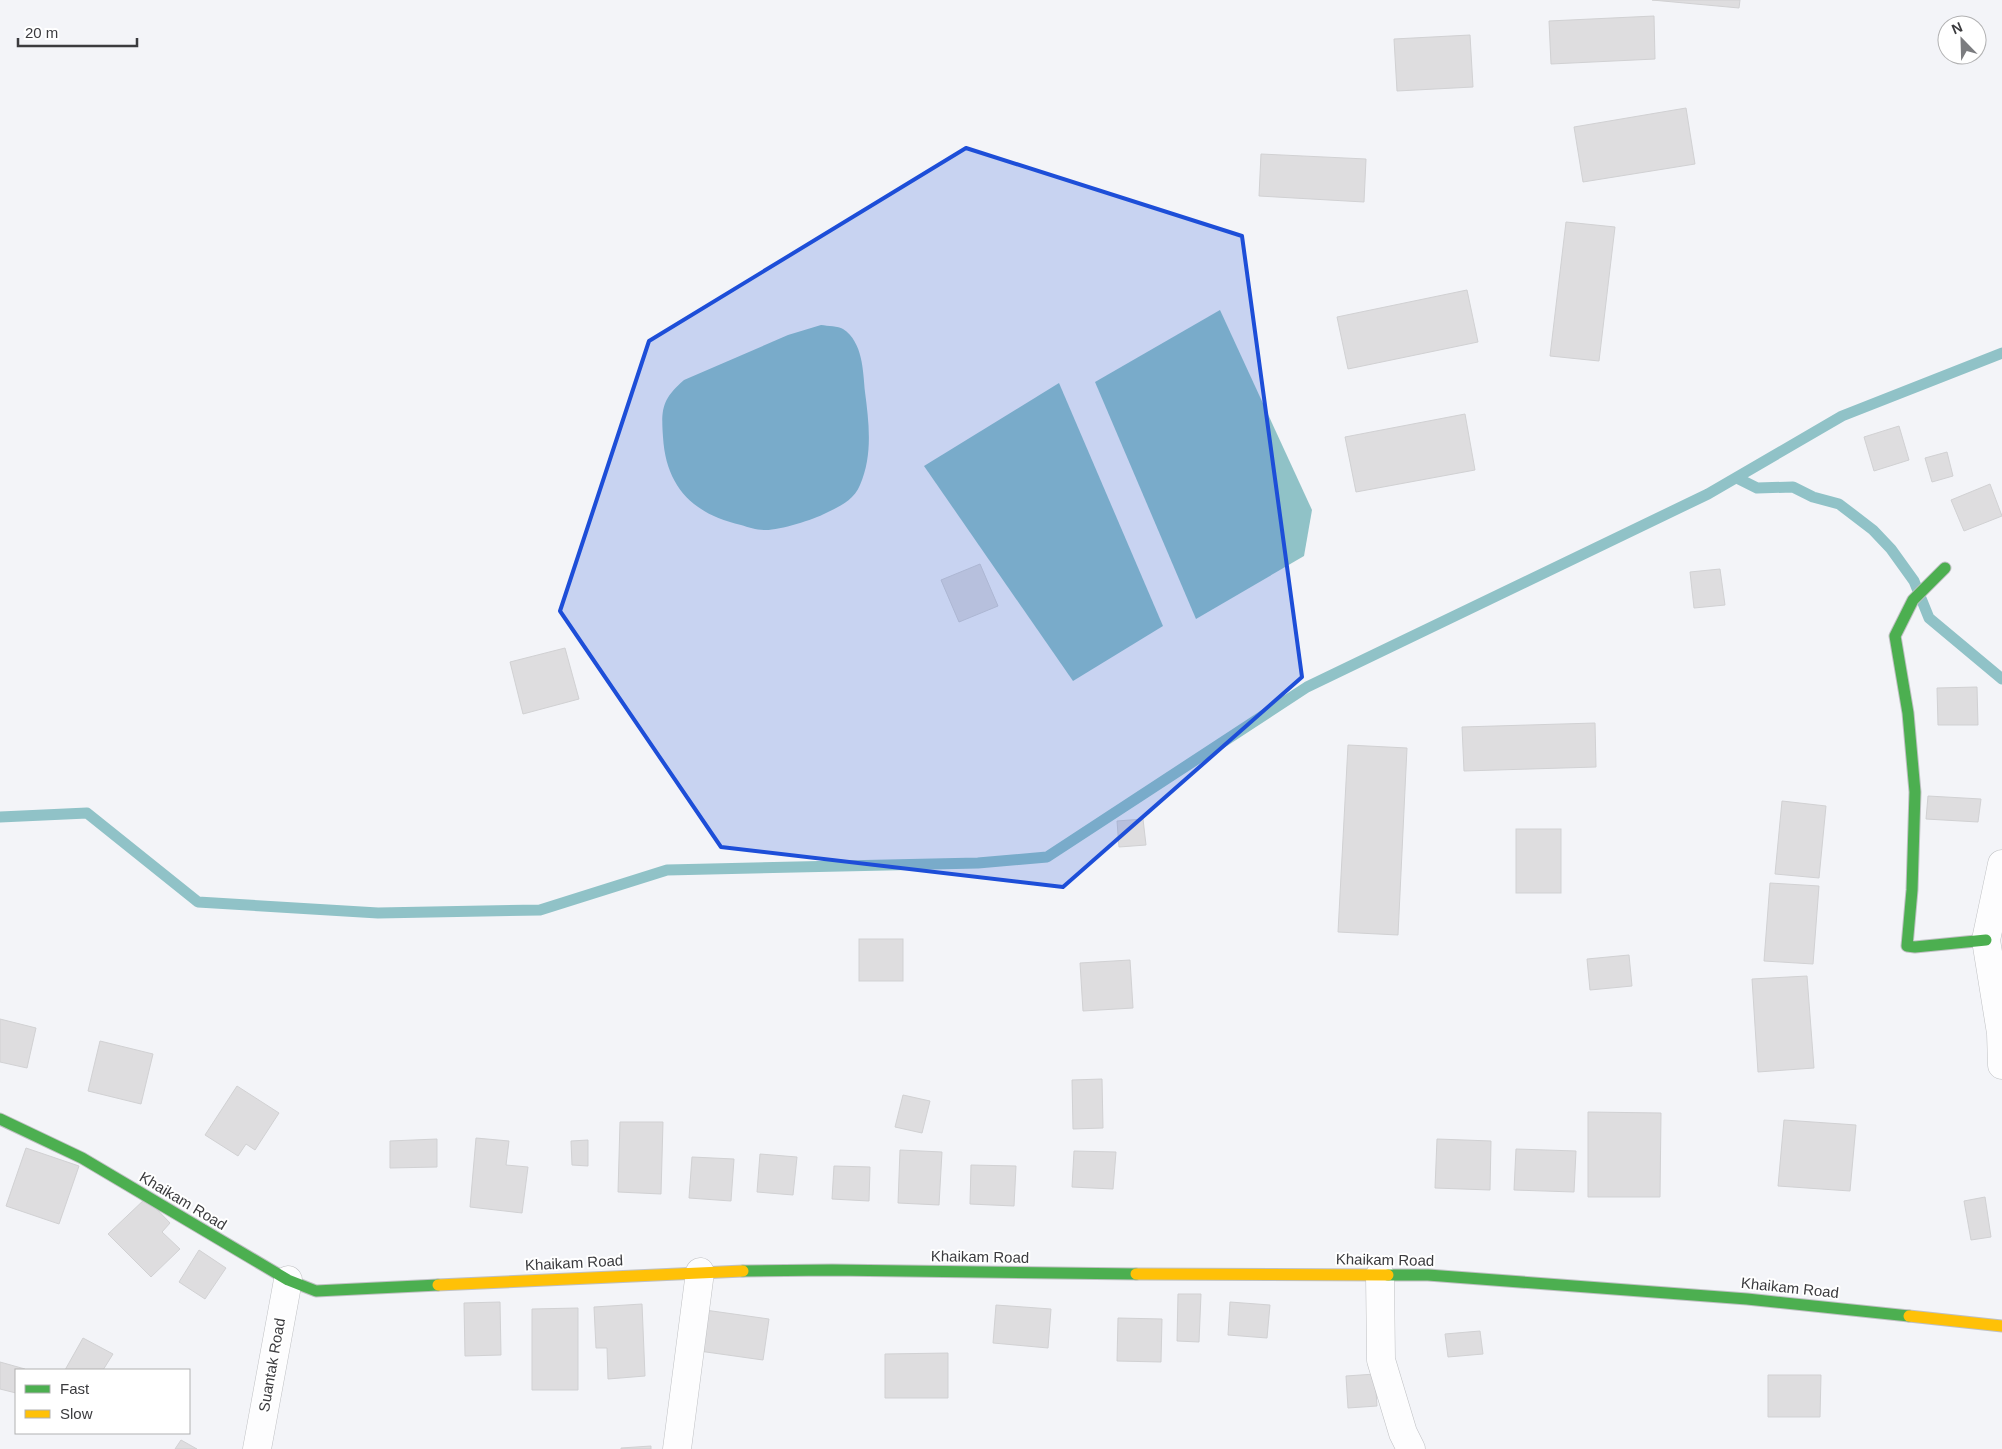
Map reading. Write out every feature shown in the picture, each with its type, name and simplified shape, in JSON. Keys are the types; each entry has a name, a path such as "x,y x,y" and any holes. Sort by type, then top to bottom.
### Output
{"street":[{"path":"1945,568 1913,600 1895,636 1908,713 1915,792 1912,890 1907,946 1915,947 1986,940"},
{"path":"2002,864 1986,940 2001,1033 2002,1066"},
{"name":"Khaikam Road","path":"0,1119 82,1158 288,1280 316,1290 700,1272 832,1270 1107,1274 1428,1275 1747,1299 2002,1326"},
{"path":"677,1449 700,1272"},
{"path":"1380,1275 1380,1360 1403,1433 1411,1449"},
{"name":"Suantak Road","path":"257,1449 288,1280"}],"highlighted area":[{"path":"966,148 1242,236 1302,677 1063,887 721,847 560,611 649,341"}],"water":[{"path":"1220,310 1312,510 1304,556 1196,619 1095,382"},
{"path":"821,325 843,329 855,341 861,358 869,439 864,474 854,495 846,502 820,516 770,530 755,529 724,520 696,506 676,484 665,455 662,427 663,412 664,405 671,393 684,380 788,335"},
{"path":"1059,383 1163,626 1073,681 924,466"}],"building":[{"path":"1652,0 1740,0 1739,8"},
{"path":"1654,16 1655,59 1551,64 1549,21"},
{"path":"1470,35 1473,87 1397,91 1394,39"},
{"path":"1686,108 1695,164 1583,182 1574,127"},
{"path":"1261,154 1366,159 1364,202 1259,196"},
{"path":"1566,222 1615,227 1599,361 1550,356"},
{"path":"1467,290 1478,342 1348,369 1337,317"},
{"path":"1465,414 1475,470 1356,492 1345,437"},
{"path":"1899,426 1909,460 1874,471 1864,437"},
{"path":"1947,452 1953,476 1932,482 1925,458"},
{"path":"1990,484 2002,516 1964,531 1951,500"},
{"path":"980,564 998,606 959,622 941,580"},
{"path":"1720,569 1725,605 1694,608 1690,572"},
{"path":"565,648 579,699 523,714 510,662"},
{"path":"1977,687 1978,725 1938,725 1937,688"},
{"path":"1595,723 1596,767 1464,771 1462,727"},
{"path":"1348,745 1407,748 1398,935 1338,932"},
{"path":"1928,796 1981,799 1978,822 1926,819"},
{"path":"1782,801 1826,806 1819,878 1775,874"},
{"path":"1143,819 1146,845 1119,847 1117,821"},
{"path":"1516,829 1561,829 1561,893 1516,893"},
{"path":"1770,883 1819,886 1813,964 1764,961"},
{"path":"859,939 903,939 903,981 859,981"},
{"path":"1629,955 1632,986 1590,990 1587,959"},
{"path":"1130,960 1133,1008 1083,1011 1080,963"},
{"path":"1807,976 1814,1068 1758,1072 1752,979"},
{"path":"0,1019 36,1028 27,1068 0,1062"},
{"path":"100,1041 153,1054 141,1104 88,1091"},
{"path":"1102,1079 1103,1128 1073,1129 1072,1080"},
{"path":"237,1086 279,1113 255,1150 246,1144 238,1156 205,1135"},
{"path":"903,1095 930,1101 922,1133 895,1127"},
{"path":"1588,1112 1661,1113 1660,1197 1588,1197"},
{"path":"1784,1120 1856,1125 1850,1191 1778,1186"},
{"path":"620,1122 663,1122 661,1194 618,1192"},
{"path":"476,1138 509,1141 506,1165 528,1167 522,1213 470,1207"},
{"path":"437,1139 437,1167 390,1168 390,1141"},
{"path":"1437,1139 1491,1141 1490,1190 1435,1188"},
{"path":"588,1140 588,1166 572,1165 571,1141"},
{"path":"26,1148 79,1166 59,1224 6,1206"},
{"path":"1516,1149 1576,1151 1574,1192 1514,1190"},
{"path":"900,1150 942,1152 939,1205 898,1203"},
{"path":"1074,1151 1116,1152 1113,1189 1072,1187"},
{"path":"760,1154 797,1157 793,1195 757,1192"},
{"path":"692,1157 734,1159 731,1201 689,1198"},
{"path":"971,1165 1016,1166 1014,1206 970,1204"},
{"path":"834,1166 870,1167 869,1201 832,1199"},
{"path":"1985,1197 1991,1237 1971,1240 1964,1201"},
{"path":"146,1198 170,1223 162,1232 180,1249 151,1277 108,1234"},
{"path":"199,1250 226,1268 205,1299 179,1282"},
{"path":"1178,1294 1201,1294 1199,1342 1177,1341"},
{"path":"500,1302 501,1355 465,1356 464,1303"},
{"path":"1230,1302 1270,1305 1267,1338 1228,1335"},
{"path":"642,1304 645,1376 608,1379 607,1348 596,1348 594,1307"},
{"path":"996,1305 1051,1309 1048,1348 993,1343"},
{"path":"578,1308 578,1390 532,1390 532,1309"},
{"path":"705,1310 769,1319 763,1360 699,1351"},
{"path":"1118,1318 1162,1319 1161,1362 1117,1361"},
{"path":"1480,1331 1483,1354 1448,1357 1445,1334"},
{"path":"83,1338 113,1354 104,1369 66,1369"},
{"path":"948,1353 948,1398 885,1398 885,1354"},
{"path":"0,1362 25,1369 15,1369 15,1393 0,1389"},
{"path":"1375,1374 1377,1406 1348,1408 1346,1376"},
{"path":"1768,1375 1821,1375 1820,1417 1768,1417"},
{"path":"181,1440 197,1449 175,1449"},
{"path":"651,1446 651,1449 621,1449 621,1448"}],"waterway":[{"path":"0,817 87,813 198,902 378,913 540,910 667,870 978,863 1047,857 1307,687 1708,494 1842,416 2002,353"},
{"path":"1737,478 1757,488 1793,487 1813,497 1839,504 1873,530 1891,549 1914,581 1929,618 2002,679"}],"traffic: fast":[{"path":"1945,568 1913,600 1895,636 1908,713 1915,792 1912,890 1907,946 1915,947 1986,940"},
{"path":"0,1119 82,1158 288,1280 316,1291 438,1285"},
{"path":"743,1271 832,1270 1136,1274"},
{"path":"1388,1275 1428,1275 1747,1299 1909,1316"}],"traffic: slow":[{"path":"438,1285 743,1271"},
{"path":"1136,1274 1388,1275"},
{"path":"1909,1316 2002,1326"}]}
